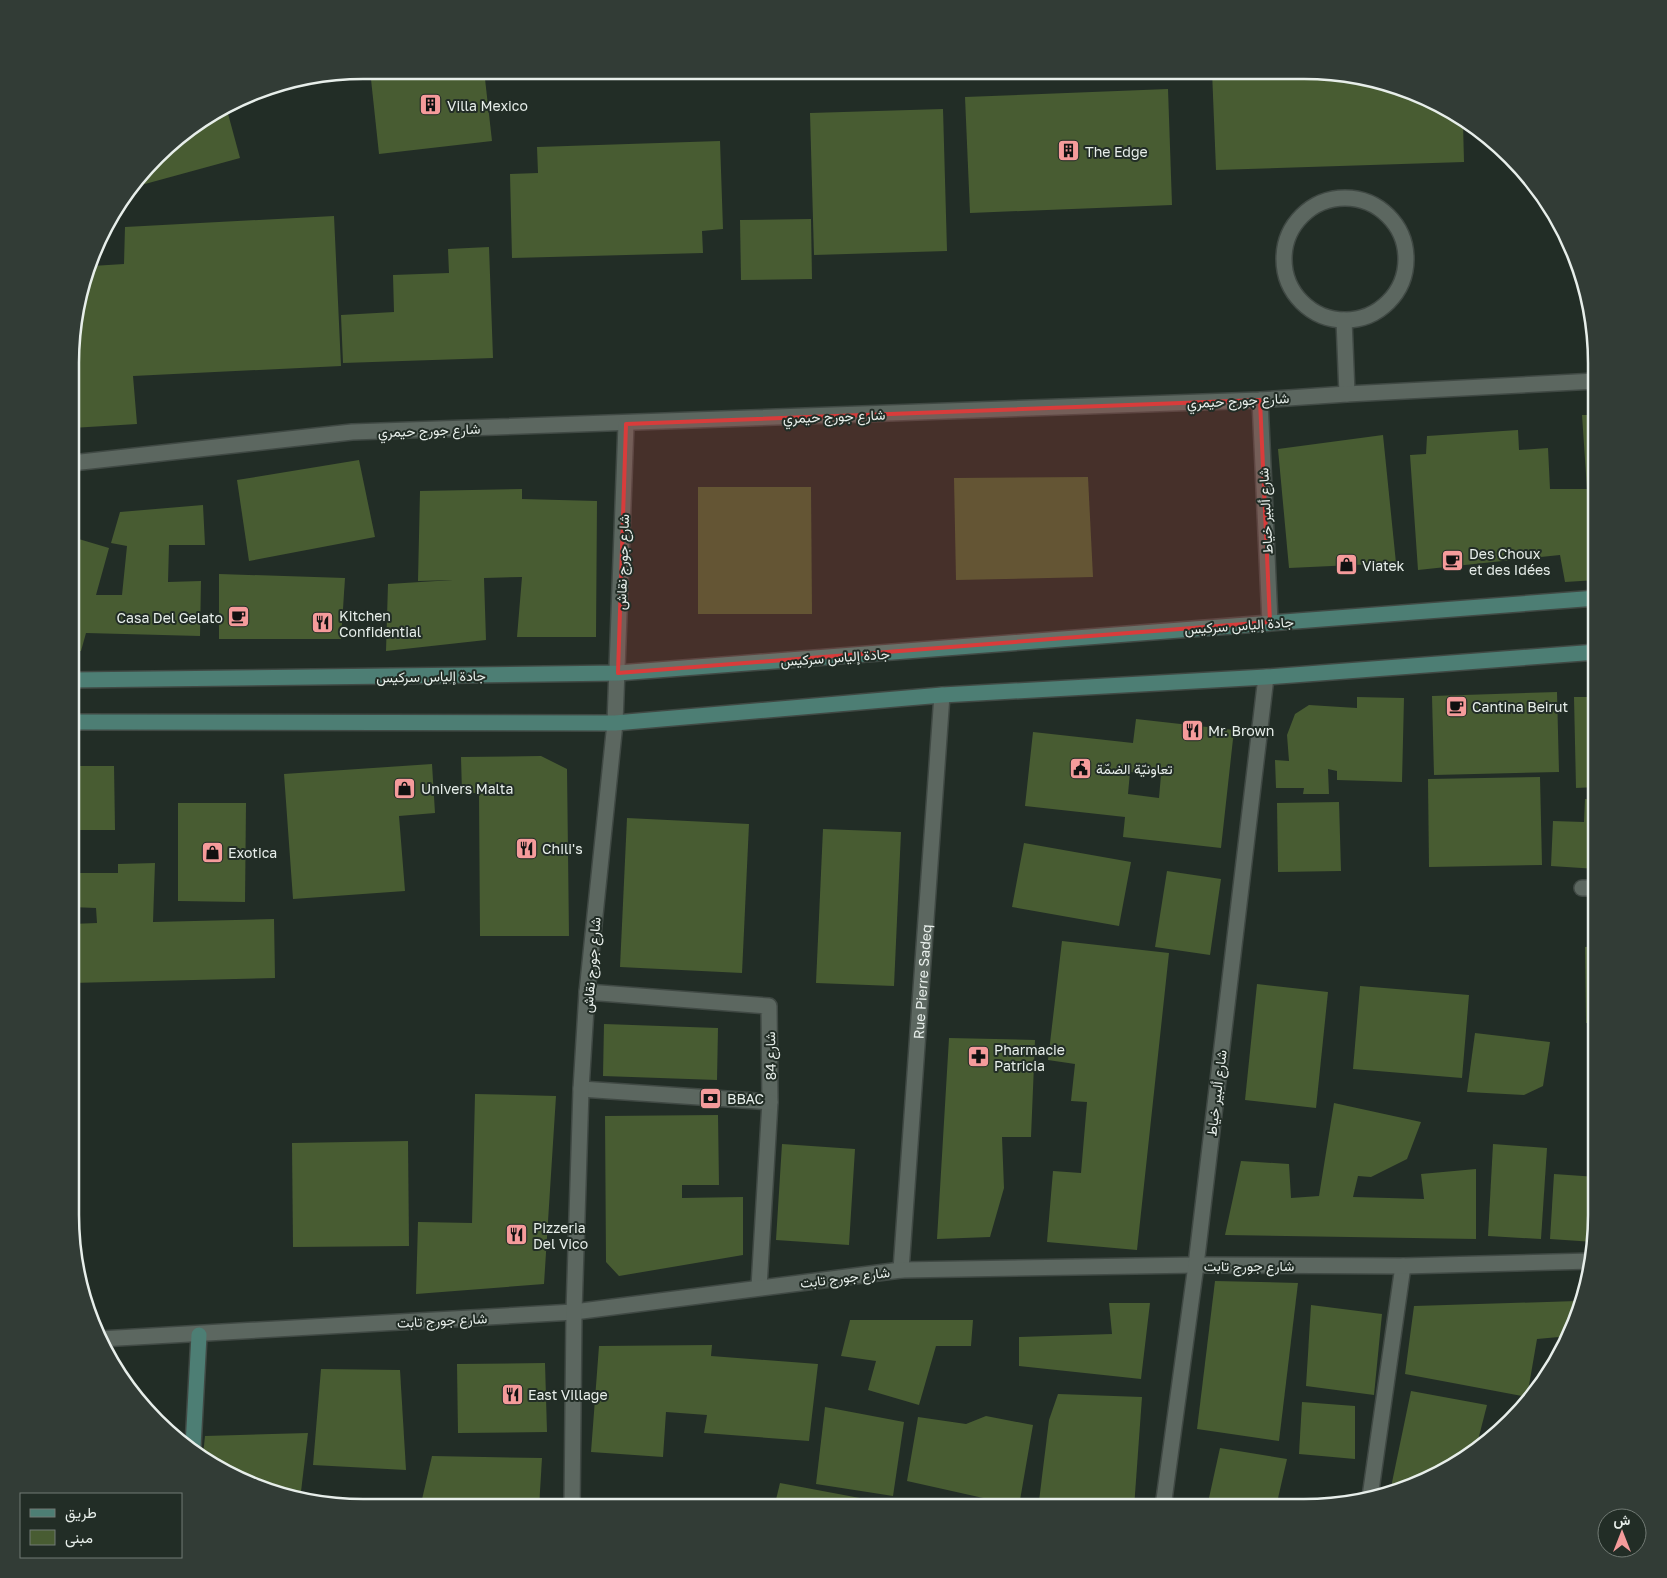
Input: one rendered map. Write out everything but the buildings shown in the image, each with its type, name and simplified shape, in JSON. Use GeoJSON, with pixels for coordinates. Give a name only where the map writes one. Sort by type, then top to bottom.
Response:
{"type":"FeatureCollection","features":[{"type":"Feature","properties":{"kind":"main road","name":"جادة إلياس سركيس"},"geometry":{"type":"LineString","coordinates":[[79,680],[618,673],[1588,599]]}},
{"type":"Feature","properties":{"kind":"main road"},"geometry":{"type":"LineString","coordinates":[[79,722],[615,723],[942,695],[1266,677],[1588,653]]}},
{"type":"Feature","properties":{"kind":"main road"},"geometry":{"type":"LineString","coordinates":[[193,1443],[199,1335]]}},
{"type":"Feature","properties":{"kind":"street"},"geometry":{"type":"LineString","coordinates":[[1336,199],[1356,199],[1375,206],[1391,219],[1402,235],[1406,256],[1404,275],[1396,293],[1382,308],[1364,317],[1344,320],[1318,313],[1306,306],[1293,292],[1286,273],[1284,253],[1290,234],[1301,217],[1317,205],[1336,199]]}},
{"type":"Feature","properties":{"kind":"street"},"geometry":{"type":"LineString","coordinates":[[1344,320],[1347,394]]}},
{"type":"Feature","properties":{"kind":"street","name":"شارع جورج حيمري"},"geometry":{"type":"LineString","coordinates":[[79,462],[352,432],[626,424],[1260,400],[1588,381]]}},
{"type":"Feature","properties":{"kind":"street","name":"شارع ألبير خياط"},"geometry":{"type":"LineString","coordinates":[[1260,400],[1270,622]]}},
{"type":"Feature","properties":{"kind":"street","name":"شارع جورج نقاش"},"geometry":{"type":"LineString","coordinates":[[572,1499],[574,1312],[581,1090],[588,992],[615,723],[626,424]]}},
{"type":"Feature","properties":{"kind":"street","name":"شارع ألبير خياط"},"geometry":{"type":"LineString","coordinates":[[1164,1499],[1196,1265],[1266,677]]}},
{"type":"Feature","properties":{"kind":"street","name":"Rue Pierre Sadeq"},"geometry":{"type":"LineString","coordinates":[[901,1270],[942,695]]}},
{"type":"Feature","properties":{"kind":"street","name":"شارع 84"},"geometry":{"type":"LineString","coordinates":[[588,992],[769,1006],[770,1102],[759,1287]]}},
{"type":"Feature","properties":{"kind":"street"},"geometry":{"type":"LineString","coordinates":[[581,1090],[770,1102]]}},
{"type":"Feature","properties":{"kind":"street","name":"شارع جورج تابت"},"geometry":{"type":"LineString","coordinates":[[107,1339],[199,1335],[574,1312],[901,1270],[1196,1265],[1403,1266],[1585,1261]]}},
{"type":"Feature","properties":{"kind":"street"},"geometry":{"type":"LineString","coordinates":[[1371,1492],[1403,1266]]}},
{"type":"Feature","properties":{"kind":"highlighted area"},"geometry":{"type":"Polygon","coordinates":[[[1260,400],[1270,622],[618,673],[626,424],[1260,400]]]}},
{"type":"Feature","properties":{"kind":"place","name":"Villa Mexico"},"geometry":{"type":"Point","coordinates":[431,105]}},
{"type":"Feature","properties":{"kind":"place","name":"The Edge"},"geometry":{"type":"Point","coordinates":[1069,151]}},
{"type":"Feature","properties":{"kind":"place","name":"Des Choux et des Idées"},"geometry":{"type":"Point","coordinates":[1453,561]}},
{"type":"Feature","properties":{"kind":"place","name":"Viatek"},"geometry":{"type":"Point","coordinates":[1346,565]}},
{"type":"Feature","properties":{"kind":"place","name":"Casa Del Gelato"},"geometry":{"type":"Point","coordinates":[239,617]}},
{"type":"Feature","properties":{"kind":"place","name":"Kitchen Confidential"},"geometry":{"type":"Point","coordinates":[323,623]}},
{"type":"Feature","properties":{"kind":"place","name":"Cantina Beirut"},"geometry":{"type":"Point","coordinates":[1456,706]}},
{"type":"Feature","properties":{"kind":"place","name":"Mr. Brown"},"geometry":{"type":"Point","coordinates":[1192,730]}},
{"type":"Feature","properties":{"kind":"place","name":"تعاونيّة الضمّة"},"geometry":{"type":"Point","coordinates":[1080,768]}},
{"type":"Feature","properties":{"kind":"place","name":"Univers Malta"},"geometry":{"type":"Point","coordinates":[405,788]}},
{"type":"Feature","properties":{"kind":"place","name":"Chili's"},"geometry":{"type":"Point","coordinates":[526,848]}},
{"type":"Feature","properties":{"kind":"place","name":"Exotica"},"geometry":{"type":"Point","coordinates":[212,852]}},
{"type":"Feature","properties":{"kind":"place","name":"Pharmacie Patricia"},"geometry":{"type":"Point","coordinates":[978,1057]}},
{"type":"Feature","properties":{"kind":"place","name":"BBAC"},"geometry":{"type":"Point","coordinates":[711,1098]}},
{"type":"Feature","properties":{"kind":"place","name":"Pizzeria Del Vico"},"geometry":{"type":"Point","coordinates":[517,1235]}},
{"type":"Feature","properties":{"kind":"place","name":"East Village"},"geometry":{"type":"Point","coordinates":[512,1394]}}]}
